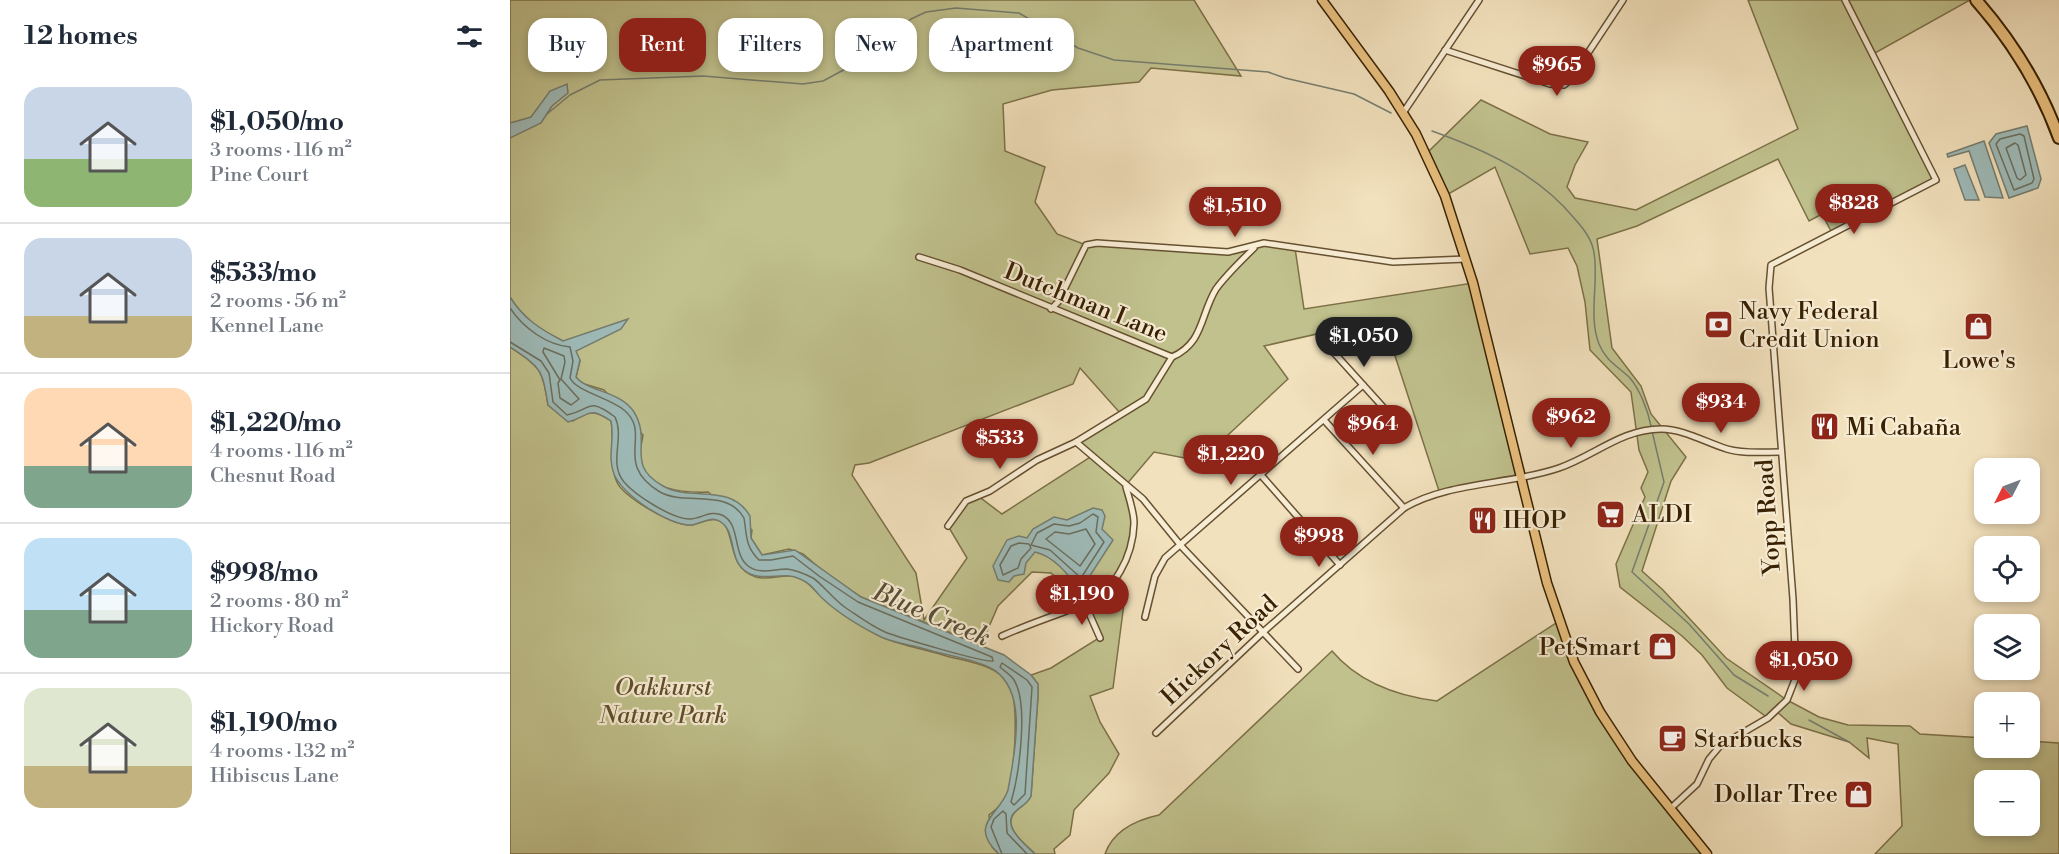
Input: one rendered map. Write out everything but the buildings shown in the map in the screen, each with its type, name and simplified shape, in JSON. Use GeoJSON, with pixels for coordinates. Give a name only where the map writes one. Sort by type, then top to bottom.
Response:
{"type":"FeatureCollection","features":[{"type":"Feature","properties":{"kind":"highway"},"geometry":{"type":"LineString","coordinates":[[1976,0],[1999,26],[2033,77],[2059,138]]}},
{"type":"Feature","properties":{"kind":"main road"},"geometry":{"type":"LineString","coordinates":[[1322,0],[1403,113],[1445,196],[1466,259],[1546,583],[1575,662],[1615,737],[1707,854]]}},
{"type":"Feature","properties":{"kind":"street"},"geometry":{"type":"LineString","coordinates":[[1403,113],[1479,0]]}},
{"type":"Feature","properties":{"kind":"street"},"geometry":{"type":"LineString","coordinates":[[1445,50],[1550,84],[1564,85],[1570,80],[1623,0]]}},
{"type":"Feature","properties":{"kind":"street","name":"Yopp Road"},"geometry":{"type":"LineString","coordinates":[[1670,809],[1697,784],[1709,759],[1720,746],[1768,718],[1787,700],[1792,690],[1796,658],[1769,288],[1771,265],[1936,180],[1845,0]]}},
{"type":"Feature","properties":{"kind":"street"},"geometry":{"type":"LineString","coordinates":[[1051,309],[1058,302],[1086,245],[1097,243],[1228,252],[1264,243],[1393,262],[1466,259]]}},
{"type":"Feature","properties":{"kind":"street","name":"Dutchman Lane"},"geometry":{"type":"LineString","coordinates":[[919,257],[960,270],[1172,357],[1186,351],[1195,340],[1215,291],[1255,247]]}},
{"type":"Feature","properties":{"kind":"street"},"geometry":{"type":"LineString","coordinates":[[1328,345],[1383,407]]}},
{"type":"Feature","properties":{"kind":"street"},"geometry":{"type":"LineString","coordinates":[[948,526],[966,501],[990,491],[1037,460],[1076,442],[1146,399],[1172,357]]}},
{"type":"Feature","properties":{"kind":"street"},"geometry":{"type":"LineString","coordinates":[[1145,617],[1155,576],[1166,558],[1182,547],[1363,384]]}},
{"type":"Feature","properties":{"kind":"street"},"geometry":{"type":"LineString","coordinates":[[1324,420],[1404,508]]}},
{"type":"Feature","properties":{"kind":"street","name":"Hickory Road"},"geometry":{"type":"LineString","coordinates":[[1156,733],[1262,633],[1404,508],[1422,497],[1560,468],[1626,435],[1662,429],[1741,452],[1781,452]]}},
{"type":"Feature","properties":{"kind":"street"},"geometry":{"type":"LineString","coordinates":[[1076,442],[1143,499],[1182,547],[1298,669]]}},
{"type":"Feature","properties":{"kind":"street"},"geometry":{"type":"LineString","coordinates":[[1261,475],[1340,565]]}},
{"type":"Feature","properties":{"kind":"street"},"geometry":{"type":"LineString","coordinates":[[1002,636],[1085,604],[1116,581],[1125,563],[1134,522],[1126,485]]}},
{"type":"Feature","properties":{"kind":"street"},"geometry":{"type":"LineString","coordinates":[[1085,604],[1100,638]]}},
{"type":"Feature","properties":{"kind":"green space"},"geometry":{"type":"Polygon","coordinates":[[[510,0],[1194,0],[1241,76],[1151,68],[1139,82],[1052,90],[1003,104],[1005,151],[1045,167],[1035,202],[1057,234],[1086,245],[1228,252],[1264,243],[1295,248],[1304,309],[1473,283],[1521,478],[1440,494],[1383,319],[1264,346],[1288,379],[1200,461],[1154,452],[1126,485],[1134,522],[1131,540],[1116,580],[1126,588],[1113,688],[1090,696],[1100,722],[1119,754],[1109,773],[1074,810],[1070,835],[1054,849],[1055,854],[1035,854],[1021,841],[1011,824],[1014,813],[1031,796],[1038,684],[1031,675],[1051,668],[1099,638],[1085,604],[1051,573],[1032,572],[998,606],[981,645],[861,597],[830,577],[803,554],[789,549],[762,555],[751,538],[752,530],[708,492],[688,492],[666,488],[648,478],[642,470],[640,460],[643,435],[604,390],[581,383],[576,377],[580,361],[563,341],[534,326],[520,313],[510,297],[510,0]],[[1080,368],[1073,384],[869,463],[855,465],[852,475],[916,573],[924,620],[967,558],[948,526],[957,510],[978,496],[1002,514],[1092,456],[1076,442],[1121,414],[1080,368]]]}},
{"type":"Feature","properties":{"kind":"green space"},"geometry":{"type":"Polygon","coordinates":[[[1748,0],[1970,0],[1873,54],[1936,180],[1832,233],[1822,214],[1809,221],[1778,159],[1637,226],[1597,239],[1612,348],[1641,386],[1651,414],[1686,457],[1671,481],[1642,571],[1663,590],[1726,658],[1787,700],[1819,717],[1848,725],[1910,726],[1920,734],[1974,737],[1974,758],[2040,758],[2040,742],[2059,743],[2059,854],[1875,854],[1902,826],[1898,744],[1867,738],[1869,758],[1849,742],[1791,724],[1776,711],[1768,718],[1727,688],[1702,655],[1682,636],[1620,587],[1616,564],[1645,497],[1641,488],[1648,472],[1639,450],[1631,392],[1590,350],[1585,302],[1577,266],[1568,248],[1530,254],[1495,167],[1445,196],[1426,154],[1481,100],[1550,134],[1588,142],[1575,165],[1567,187],[1575,198],[1636,210],[1798,129],[1748,0]]]}},
{"type":"Feature","properties":{"kind":"green space","name":"Oakkurst Nature Park"},"geometry":{"type":"Polygon","coordinates":[[[510,347],[534,365],[542,376],[548,405],[573,421],[587,413],[596,413],[611,421],[612,463],[616,480],[626,493],[643,505],[664,517],[683,524],[691,525],[711,519],[718,520],[728,531],[735,557],[746,572],[761,578],[797,577],[842,613],[882,637],[988,667],[1009,683],[1014,706],[1014,759],[1005,799],[989,815],[992,847],[999,854],[510,854],[510,347]]]}},
{"type":"Feature","properties":{"kind":"green space"},"geometry":{"type":"Polygon","coordinates":[[[1559,621],[1600,712],[1707,854],[1105,854],[1114,839],[1126,828],[1159,815],[1332,651],[1354,672],[1367,680],[1408,696],[1437,701],[1559,621]]]}},
{"type":"Feature","properties":{"kind":"water"},"geometry":{"type":"Polygon","coordinates":[[[567,84],[568,93],[552,106],[541,123],[510,138],[510,123],[531,117],[550,91],[567,84]]]}},
{"type":"Feature","properties":{"kind":"water"},"geometry":{"type":"Polygon","coordinates":[[[2027,126],[2041,179],[2038,188],[2009,198],[1989,143],[1996,134],[2027,126]]]}},
{"type":"Feature","properties":{"kind":"water"},"geometry":{"type":"Polygon","coordinates":[[[1984,141],[2003,198],[1985,197],[1969,151],[1948,157],[1947,154],[1984,141]]]}},
{"type":"Feature","properties":{"kind":"water"},"geometry":{"type":"Polygon","coordinates":[[[1965,165],[1979,200],[1965,200],[1954,169],[1965,165]]]}},
{"type":"Feature","properties":{"kind":"water"},"geometry":{"type":"Polygon","coordinates":[[[510,297],[533,323],[563,341],[628,319],[621,329],[576,351],[580,360],[576,377],[588,386],[621,400],[634,412],[641,434],[642,461],[651,478],[674,490],[732,499],[750,516],[751,538],[762,555],[795,550],[861,597],[1004,655],[1031,675],[1038,684],[1038,696],[1031,796],[1014,813],[1011,824],[1021,841],[1035,854],[999,854],[986,835],[988,820],[1008,790],[1013,760],[1015,709],[1012,694],[1005,680],[994,670],[980,663],[881,637],[841,613],[826,602],[809,584],[800,579],[751,574],[739,565],[729,532],[726,526],[717,520],[691,525],[682,524],[659,515],[636,499],[618,482],[614,474],[611,461],[611,421],[598,414],[589,413],[568,422],[548,405],[542,376],[538,370],[510,347],[510,297]]]}},
{"type":"Feature","properties":{"kind":"water"},"geometry":{"type":"Polygon","coordinates":[[[1093,508],[1102,510],[1105,516],[1102,529],[1113,540],[1084,585],[1078,590],[1060,566],[1048,557],[1035,552],[1026,563],[1024,574],[1014,576],[1009,582],[998,580],[993,566],[1007,540],[1019,536],[1027,538],[1033,529],[1054,517],[1067,520],[1093,508]]]}},
{"type":"Feature","properties":{"kind":"waterway"},"geometry":{"type":"LineString","coordinates":[[547,114],[570,95],[600,80],[703,76],[803,84],[823,81],[851,66],[911,19],[926,12],[956,8],[1019,13],[1078,48],[1114,60],[1268,72],[1354,94],[1391,113]]}},
{"type":"Feature","properties":{"kind":"waterway"},"geometry":{"type":"LineString","coordinates":[[1432,131],[1491,155],[1527,176],[1560,202],[1584,230],[1594,253],[1594,322],[1599,344],[1608,359],[1629,377],[1637,388],[1646,407],[1651,426]]}},
{"type":"Feature","properties":{"kind":"waterway"},"geometry":{"type":"LineString","coordinates":[[1652,431],[1664,482],[1632,572],[1689,624],[1734,675],[1768,696]]}},
{"type":"Feature","properties":{"kind":"waterway"},"geometry":{"type":"LineString","coordinates":[[1809,720],[1849,742]]}},
{"type":"Feature","properties":{"kind":"place","name":"Navy Federal Credit Union"},"geometry":{"type":"Point","coordinates":[1718,325]}},
{"type":"Feature","properties":{"kind":"place","name":"Lowe's"},"geometry":{"type":"Point","coordinates":[1979,327]}},
{"type":"Feature","properties":{"kind":"place","name":"Mi Cabaña"},"geometry":{"type":"Point","coordinates":[1825,427]}},
{"type":"Feature","properties":{"kind":"place","name":"ALDI"},"geometry":{"type":"Point","coordinates":[1611,514]}},
{"type":"Feature","properties":{"kind":"place","name":"IHOP"},"geometry":{"type":"Point","coordinates":[1482,520]}},
{"type":"Feature","properties":{"kind":"place","name":"PetSmart"},"geometry":{"type":"Point","coordinates":[1662,647]}},
{"type":"Feature","properties":{"kind":"place","name":"Starbucks"},"geometry":{"type":"Point","coordinates":[1673,739]}},
{"type":"Feature","properties":{"kind":"place","name":"Dollar Tree"},"geometry":{"type":"Point","coordinates":[1859,794]}},
{"type":"Feature","properties":{"kind":"water label","name":"Blue Creek"},"geometry":{"type":"Point","coordinates":[932,614]}}]}
